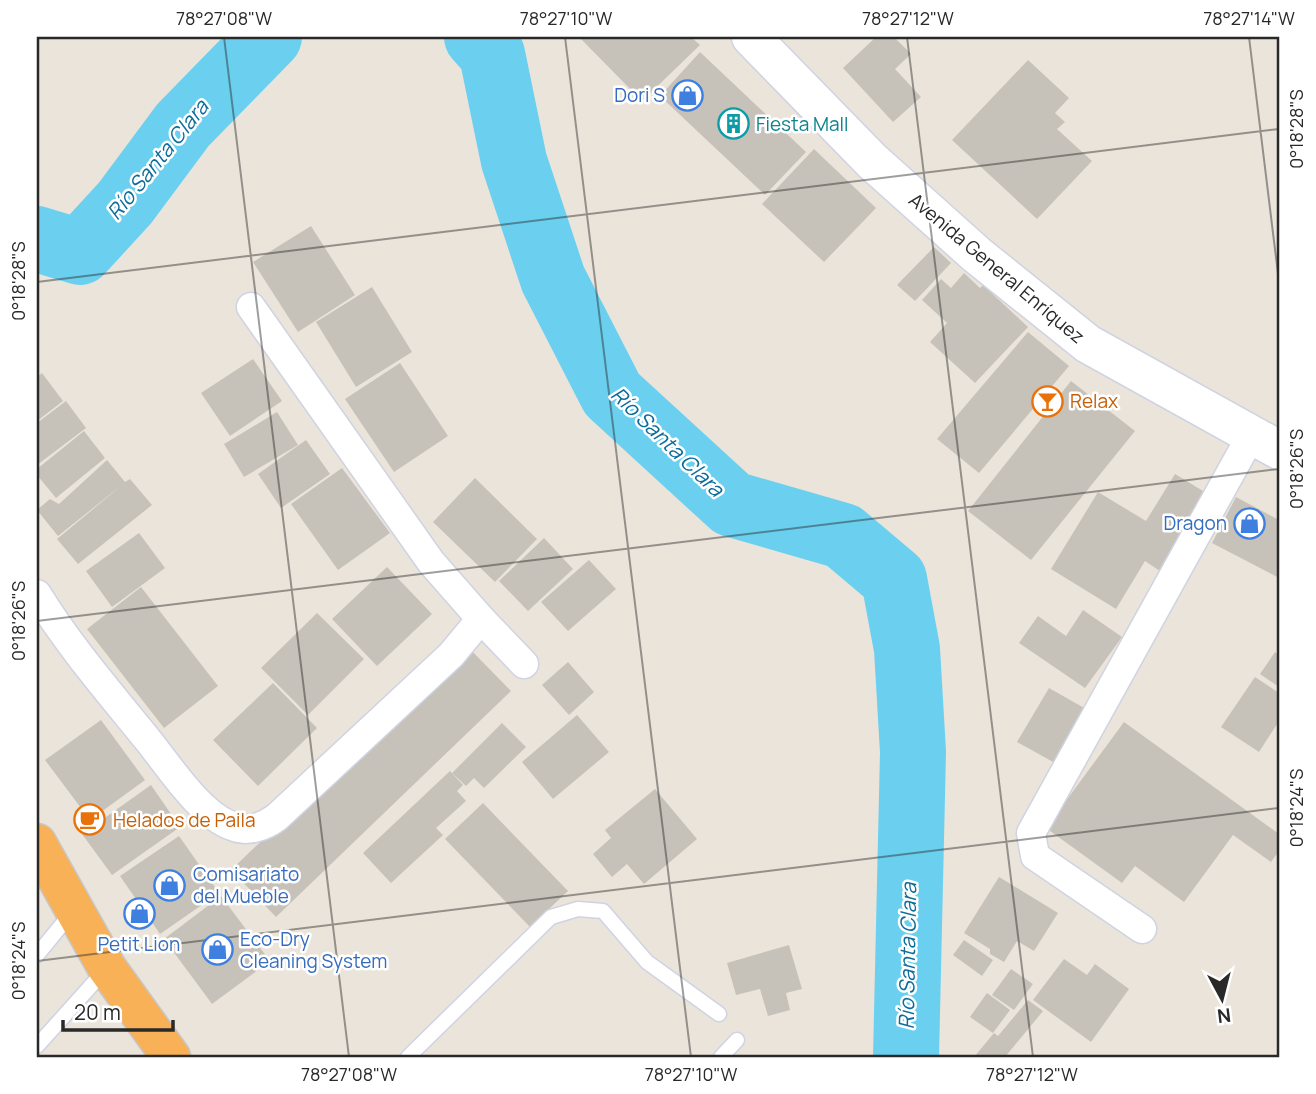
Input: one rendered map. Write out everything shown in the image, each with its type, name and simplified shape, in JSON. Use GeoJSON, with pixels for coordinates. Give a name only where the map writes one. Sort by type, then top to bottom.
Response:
{"type":"FeatureCollection","features":[{"type":"Feature","properties":{"kind":"highway"},"geometry":{"type":"LineString","coordinates":[[37,843],[107,968],[171,1057]]}},
{"type":"Feature","properties":{"kind":"main road","name":"Avenida General Enríquez"},"geometry":{"type":"LineString","coordinates":[[751,37],[872,161],[977,255],[1077,336],[1265,443]]}},
{"type":"Feature","properties":{"kind":"street"},"geometry":{"type":"LineString","coordinates":[[251,307],[431,562],[524,664]]}},
{"type":"Feature","properties":{"kind":"street"},"geometry":{"type":"LineString","coordinates":[[1142,929],[1035,856],[1031,833],[1265,443]]}},
{"type":"Feature","properties":{"kind":"street"},"geometry":{"type":"LineString","coordinates":[[37,594],[60,632],[199,803],[232,827],[264,826],[278,817],[451,656],[481,619]]}},
{"type":"Feature","properties":{"kind":"lane"},"geometry":{"type":"LineString","coordinates":[[408,1057],[551,917],[578,909],[603,911],[647,962],[719,1014]]}},
{"type":"Feature","properties":{"kind":"lane"},"geometry":{"type":"LineString","coordinates":[[37,955],[74,910]]}},
{"type":"Feature","properties":{"kind":"lane"},"geometry":{"type":"LineString","coordinates":[[37,1046],[107,968]]}},
{"type":"Feature","properties":{"kind":"lane"},"geometry":{"type":"LineString","coordinates":[[721,1057],[737,1040]]}},
{"type":"Feature","properties":{"kind":"building"},"geometry":{"type":"Polygon","coordinates":[[[579,37],[691,37],[700,45],[642,101],[579,37]]]}},
{"type":"Feature","properties":{"kind":"building"},"geometry":{"type":"Polygon","coordinates":[[[876,37],[894,37],[911,54],[895,69],[921,97],[893,122],[843,68],[876,37]]]}},
{"type":"Feature","properties":{"kind":"building","name":"Fiesta Mall"},"geometry":{"type":"Polygon","coordinates":[[[700,52],[806,152],[765,195],[660,96],[700,52]]]}},
{"type":"Feature","properties":{"kind":"building"},"geometry":{"type":"Polygon","coordinates":[[[1028,60],[1069,98],[1055,113],[1065,122],[1057,129],[1092,161],[1037,219],[952,140],[1028,60]]]}},
{"type":"Feature","properties":{"kind":"building"},"geometry":{"type":"Polygon","coordinates":[[[814,149],[876,208],[824,262],[762,204],[814,149]]]}},
{"type":"Feature","properties":{"kind":"building"},"geometry":{"type":"Polygon","coordinates":[[[311,226],[355,295],[298,332],[253,262],[311,226]]]}},
{"type":"Feature","properties":{"kind":"building"},"geometry":{"type":"Polygon","coordinates":[[[934,247],[951,263],[915,301],[897,285],[934,247]]]}},
{"type":"Feature","properties":{"kind":"building"},"geometry":{"type":"Polygon","coordinates":[[[964,273],[980,288],[983,285],[1028,327],[975,383],[930,342],[947,323],[922,300],[941,279],[951,288],[964,273]]]}},
{"type":"Feature","properties":{"kind":"building"},"geometry":{"type":"Polygon","coordinates":[[[372,287],[412,352],[356,387],[316,322],[372,287]]]}},
{"type":"Feature","properties":{"kind":"building"},"geometry":{"type":"Polygon","coordinates":[[[1028,332],[1069,366],[979,473],[937,439],[1028,332]]]}},
{"type":"Feature","properties":{"kind":"building"},"geometry":{"type":"Polygon","coordinates":[[[253,359],[282,401],[230,436],[201,393],[253,359]]]}},
{"type":"Feature","properties":{"kind":"building"},"geometry":{"type":"Polygon","coordinates":[[[400,363],[448,436],[394,472],[345,399],[400,363]]]}},
{"type":"Feature","properties":{"kind":"building"},"geometry":{"type":"Polygon","coordinates":[[[42,373],[63,401],[37,421],[37,377],[42,373]]]}},
{"type":"Feature","properties":{"kind":"building"},"geometry":{"type":"Polygon","coordinates":[[[1071,381],[1135,431],[1031,560],[968,511],[1071,381]]]}},
{"type":"Feature","properties":{"kind":"building"},"geometry":{"type":"Polygon","coordinates":[[[66,401],[86,428],[37,465],[37,423],[66,401]]]}},
{"type":"Feature","properties":{"kind":"building"},"geometry":{"type":"Polygon","coordinates":[[[277,412],[298,445],[244,477],[224,444],[277,412]]]}},
{"type":"Feature","properties":{"kind":"building"},"geometry":{"type":"Polygon","coordinates":[[[84,431],[105,458],[56,498],[37,475],[37,469],[84,431]]]}},
{"type":"Feature","properties":{"kind":"building"},"geometry":{"type":"Polygon","coordinates":[[[306,440],[330,474],[281,508],[258,474],[306,440]]]}},
{"type":"Feature","properties":{"kind":"building"},"geometry":{"type":"Polygon","coordinates":[[[107,460],[125,482],[130,479],[152,505],[78,564],[57,539],[122,485],[58,536],[37,510],[50,499],[59,504],[107,460]]]}},
{"type":"Feature","properties":{"kind":"building"},"geometry":{"type":"Polygon","coordinates":[[[342,468],[390,533],[338,570],[291,504],[342,468]]]}},
{"type":"Feature","properties":{"kind":"building"},"geometry":{"type":"Polygon","coordinates":[[[1175,474],[1208,494],[1160,571],[1145,561],[1116,609],[1051,569],[1098,492],[1146,521],[1175,474]]]}},
{"type":"Feature","properties":{"kind":"building"},"geometry":{"type":"Polygon","coordinates":[[[475,478],[537,539],[495,582],[433,522],[475,478]]]}},
{"type":"Feature","properties":{"kind":"building"},"geometry":{"type":"Polygon","coordinates":[[[1236,497],[1279,520],[1279,578],[1212,543],[1236,497]]]}},
{"type":"Feature","properties":{"kind":"building"},"geometry":{"type":"Polygon","coordinates":[[[139,533],[165,568],[112,607],[86,571],[139,533]]]}},
{"type":"Feature","properties":{"kind":"building"},"geometry":{"type":"Polygon","coordinates":[[[544,538],[573,569],[528,611],[499,581],[544,538]]]}},
{"type":"Feature","properties":{"kind":"building"},"geometry":{"type":"Polygon","coordinates":[[[589,560],[616,589],[568,631],[541,602],[589,560]]]}},
{"type":"Feature","properties":{"kind":"building"},"geometry":{"type":"Polygon","coordinates":[[[387,567],[432,614],[377,666],[332,619],[387,567]]]}},
{"type":"Feature","properties":{"kind":"building"},"geometry":{"type":"Polygon","coordinates":[[[141,587],[218,686],[164,728],[87,629],[141,587]]]}},
{"type":"Feature","properties":{"kind":"building"},"geometry":{"type":"Polygon","coordinates":[[[1083,610],[1122,637],[1085,688],[1019,643],[1038,616],[1066,636],[1083,610]]]}},
{"type":"Feature","properties":{"kind":"building"},"geometry":{"type":"Polygon","coordinates":[[[317,613],[364,659],[308,715],[261,668],[317,613]]]}},
{"type":"Feature","properties":{"kind":"building"},"geometry":{"type":"Polygon","coordinates":[[[466,645],[511,691],[276,917],[231,870],[466,645]]]}},
{"type":"Feature","properties":{"kind":"building"},"geometry":{"type":"Polygon","coordinates":[[[1275,652],[1279,655],[1279,687],[1260,674],[1275,652]]]}},
{"type":"Feature","properties":{"kind":"building"},"geometry":{"type":"Polygon","coordinates":[[[568,662],[594,692],[569,715],[542,685],[568,662]]]}},
{"type":"Feature","properties":{"kind":"building"},"geometry":{"type":"Polygon","coordinates":[[[1255,677],[1279,693],[1279,721],[1259,752],[1221,727],[1255,677]]]}},
{"type":"Feature","properties":{"kind":"building"},"geometry":{"type":"Polygon","coordinates":[[[273,683],[317,728],[258,786],[213,740],[273,683]]]}},
{"type":"Feature","properties":{"kind":"building"},"geometry":{"type":"Polygon","coordinates":[[[1049,688],[1086,709],[1055,763],[1017,742],[1049,688]]]}},
{"type":"Feature","properties":{"kind":"building"},"geometry":{"type":"Polygon","coordinates":[[[577,715],[609,752],[553,799],[522,762],[577,715]]]}},
{"type":"Feature","properties":{"kind":"building"},"geometry":{"type":"Polygon","coordinates":[[[101,720],[145,780],[90,820],[45,760],[101,720]]]}},
{"type":"Feature","properties":{"kind":"building"},"geometry":{"type":"Polygon","coordinates":[[[1124,722],[1279,834],[1279,851],[1271,862],[1233,835],[1184,902],[1135,866],[1122,883],[1046,828],[1124,722]]]}},
{"type":"Feature","properties":{"kind":"building"},"geometry":{"type":"Polygon","coordinates":[[[502,723],[526,747],[484,788],[474,778],[466,786],[452,773],[502,723]]]}},
{"type":"Feature","properties":{"kind":"building"},"geometry":{"type":"Polygon","coordinates":[[[450,771],[463,785],[457,791],[466,801],[436,828],[443,835],[391,883],[363,853],[450,771]]]}},
{"type":"Feature","properties":{"kind":"building"},"geometry":{"type":"Polygon","coordinates":[[[151,785],[180,827],[112,875],[82,834],[151,785]]]}},
{"type":"Feature","properties":{"kind":"building"},"geometry":{"type":"Polygon","coordinates":[[[655,789],[697,839],[644,884],[627,864],[612,877],[593,854],[611,838],[605,830],[655,789]]]}},
{"type":"Feature","properties":{"kind":"building"},"geometry":{"type":"Polygon","coordinates":[[[483,803],[568,891],[530,927],[445,839],[483,803]]]}},
{"type":"Feature","properties":{"kind":"building","name":"Comisariato del Mueble"},"geometry":{"type":"Polygon","coordinates":[[[179,836],[219,893],[160,934],[120,876],[179,836]]]}},
{"type":"Feature","properties":{"kind":"building"},"geometry":{"type":"Polygon","coordinates":[[[999,877],[1058,913],[1034,951],[1017,941],[1004,962],[990,954],[990,949],[964,933],[999,877]]]}},
{"type":"Feature","properties":{"kind":"building","name":"Eco-Dry Cleaning System"},"geometry":{"type":"Polygon","coordinates":[[[221,896],[270,961],[212,1004],[164,939],[221,896]]]}},
{"type":"Feature","properties":{"kind":"building"},"geometry":{"type":"Polygon","coordinates":[[[964,940],[993,960],[982,976],[953,955],[964,940]]]}},
{"type":"Feature","properties":{"kind":"building"},"geometry":{"type":"Polygon","coordinates":[[[789,945],[802,989],[786,993],[790,1010],[768,1016],[760,989],[736,995],[727,963],[789,945]]]}},
{"type":"Feature","properties":{"kind":"building"},"geometry":{"type":"Polygon","coordinates":[[[1064,959],[1087,975],[1095,964],[1129,989],[1091,1042],[1033,1000],[1064,959]]]}},
{"type":"Feature","properties":{"kind":"building"},"geometry":{"type":"Polygon","coordinates":[[[1011,969],[1033,984],[1014,1010],[992,995],[1011,969]]]}},
{"type":"Feature","properties":{"kind":"building"},"geometry":{"type":"Polygon","coordinates":[[[987,993],[1010,1010],[993,1033],[970,1017],[987,993]]]}},
{"type":"Feature","properties":{"kind":"building"},"geometry":{"type":"Polygon","coordinates":[[[1028,1000],[1043,1011],[1005,1057],[974,1057],[994,1033],[998,1036],[1028,1000]]]}},
{"type":"Feature","properties":{"kind":"waterway","name":"Río Santa Clara"},"geometry":{"type":"LineString","coordinates":[[37,239],[80,252],[125,203],[183,125],[269,37]]}},
{"type":"Feature","properties":{"kind":"waterway","name":"Río Santa Clara"},"geometry":{"type":"LineString","coordinates":[[477,37],[492,54],[514,161],[553,279],[612,394],[732,504],[843,536],[894,579],[907,649],[913,752],[906,1057]]}},
{"type":"Feature","properties":{"kind":"place","name":"Dori S"},"geometry":{"type":"Point","coordinates":[688,95]}},
{"type":"Feature","properties":{"kind":"place","name":"Fiesta Mall"},"geometry":{"type":"Point","coordinates":[733,124]}},
{"type":"Feature","properties":{"kind":"place","name":"Relax"},"geometry":{"type":"Point","coordinates":[1047,401]}},
{"type":"Feature","properties":{"kind":"place","name":"Dragon"},"geometry":{"type":"Point","coordinates":[1250,523]}},
{"type":"Feature","properties":{"kind":"place","name":"Helados de Paila"},"geometry":{"type":"Point","coordinates":[90,820]}},
{"type":"Feature","properties":{"kind":"place","name":"Comisariato del Mueble"},"geometry":{"type":"Point","coordinates":[170,885]}},
{"type":"Feature","properties":{"kind":"place","name":"Petit Lion"},"geometry":{"type":"Point","coordinates":[139,913]}},
{"type":"Feature","properties":{"kind":"place","name":"Eco-Dry Cleaning System"},"geometry":{"type":"Point","coordinates":[217,950]}}]}
